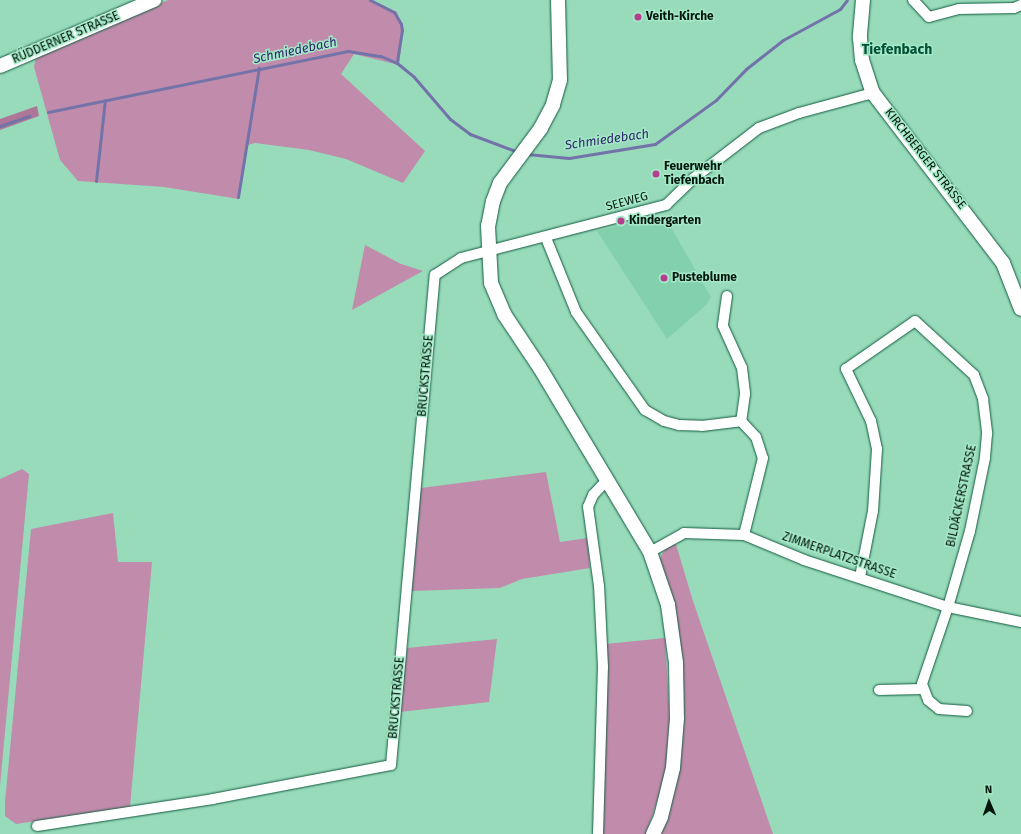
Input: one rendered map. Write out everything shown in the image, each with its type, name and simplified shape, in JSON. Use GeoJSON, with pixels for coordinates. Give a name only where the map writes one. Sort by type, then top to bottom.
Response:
{"type":"FeatureCollection","features":[{"type":"Feature","properties":{"kind":"street","name":"RÜDDERNER STRASSE"},"geometry":{"type":"LineString","coordinates":[[0,66],[154,0]]}},
{"type":"Feature","properties":{"kind":"street"},"geometry":{"type":"LineString","coordinates":[[558,0],[560,80],[541,128],[500,183],[493,201],[488,226],[491,282],[504,314],[650,552],[668,605],[676,663],[677,718],[674,768],[661,816],[653,834]]}},
{"type":"Feature","properties":{"kind":"street","name":"KIRCHBERGER STRASSE"},"geometry":{"type":"LineString","coordinates":[[863,0],[860,38],[862,60],[873,93],[1003,263],[1021,308]]}},
{"type":"Feature","properties":{"kind":"street"},"geometry":{"type":"LineString","coordinates":[[913,0],[929,17],[960,9],[1014,8],[1021,5]]}},
{"type":"Feature","properties":{"kind":"street","name":"SEEWEG"},"geometry":{"type":"LineString","coordinates":[[435,274],[462,258],[489,250],[546,238],[666,205],[694,178],[759,128],[799,113],[873,93]]}},
{"type":"Feature","properties":{"kind":"street"},"geometry":{"type":"LineString","coordinates":[[546,238],[576,312],[645,410],[664,421],[679,425],[702,426],[741,422]]}},
{"type":"Feature","properties":{"kind":"street","name":"BRUCKSTRASSE"},"geometry":{"type":"LineString","coordinates":[[37,826],[220,797],[391,765],[435,274]]}},
{"type":"Feature","properties":{"kind":"street"},"geometry":{"type":"LineString","coordinates":[[727,296],[723,326],[742,368],[745,394],[741,422]]}},
{"type":"Feature","properties":{"kind":"street","name":"BILDÄCKERSTRASSE"},"geometry":{"type":"LineString","coordinates":[[860,577],[873,511],[877,449],[872,422],[846,369],[915,321],[974,376],[983,399],[987,434],[985,458],[970,531],[948,607],[927,664],[922,689]]}},
{"type":"Feature","properties":{"kind":"street"},"geometry":{"type":"LineString","coordinates":[[741,422],[756,437],[763,458],[744,535]]}},
{"type":"Feature","properties":{"kind":"street"},"geometry":{"type":"LineString","coordinates":[[598,834],[603,667],[599,586],[588,521],[588,507],[593,495],[607,480]]}},
{"type":"Feature","properties":{"kind":"street","name":"ZIMMERPLATZSTRASSE"},"geometry":{"type":"LineString","coordinates":[[650,552],[684,533],[744,535],[804,560],[860,577],[948,607],[1021,622]]}},
{"type":"Feature","properties":{"kind":"street"},"geometry":{"type":"LineString","coordinates":[[879,690],[922,689],[928,700],[939,709],[967,711]]}},
{"type":"Feature","properties":{"kind":"shaded area"},"geometry":{"type":"Polygon","coordinates":[[[168,0],[372,0],[397,12],[403,28],[399,65],[354,54],[341,74],[425,151],[403,183],[346,159],[309,150],[255,143],[248,145],[239,199],[164,187],[78,181],[60,160],[34,67],[36,57],[168,0]]]}},
{"type":"Feature","properties":{"kind":"shaded area"},"geometry":{"type":"Polygon","coordinates":[[[37,106],[39,116],[0,130],[0,119],[37,106]]]}},
{"type":"Feature","properties":{"kind":"shaded area","name":"Pusteblume"},"geometry":{"type":"Polygon","coordinates":[[[664,215],[711,297],[706,305],[667,339],[597,231],[664,215]]]}},
{"type":"Feature","properties":{"kind":"shaded area"},"geometry":{"type":"Polygon","coordinates":[[[365,245],[401,264],[423,271],[352,310],[365,245]]]}},
{"type":"Feature","properties":{"kind":"shaded area"},"geometry":{"type":"Polygon","coordinates":[[[22,469],[29,474],[0,786],[0,479],[22,469]]]}},
{"type":"Feature","properties":{"kind":"shaded area"},"geometry":{"type":"Polygon","coordinates":[[[546,472],[560,542],[587,538],[590,568],[522,579],[500,588],[411,591],[421,488],[546,472]]]}},
{"type":"Feature","properties":{"kind":"shaded area"},"geometry":{"type":"Polygon","coordinates":[[[113,513],[118,562],[152,562],[130,807],[16,824],[5,816],[5,802],[31,529],[113,513]]]}},
{"type":"Feature","properties":{"kind":"shaded area"},"geometry":{"type":"Polygon","coordinates":[[[675,541],[693,601],[773,834],[655,834],[680,734],[659,560],[666,547],[675,541]]]}},
{"type":"Feature","properties":{"kind":"shaded area"},"geometry":{"type":"Polygon","coordinates":[[[665,638],[670,723],[667,762],[660,793],[646,834],[601,834],[606,644],[665,638]]]}},
{"type":"Feature","properties":{"kind":"shaded area"},"geometry":{"type":"Polygon","coordinates":[[[497,639],[489,702],[400,712],[407,648],[497,639]]]}},
{"type":"Feature","properties":{"kind":"waterway"},"geometry":{"type":"LineString","coordinates":[[370,0],[394,12],[401,24],[402,30],[397,63]]}},
{"type":"Feature","properties":{"kind":"waterway","name":"Schmiedebach"},"geometry":{"type":"LineString","coordinates":[[527,154],[569,158],[655,144],[716,100],[746,69],[783,40],[840,9],[847,0]]}},
{"type":"Feature","properties":{"kind":"waterway","name":"Schmiedebach"},"geometry":{"type":"LineString","coordinates":[[48,112],[348,51],[381,56],[397,63],[414,77],[450,119],[470,134],[518,152]]}},
{"type":"Feature","properties":{"kind":"waterway"},"geometry":{"type":"LineString","coordinates":[[238,197],[259,68]]}},
{"type":"Feature","properties":{"kind":"waterway"},"geometry":{"type":"LineString","coordinates":[[96,181],[105,100]]}},
{"type":"Feature","properties":{"kind":"waterway","name":"Schmiedebach"},"geometry":{"type":"LineString","coordinates":[[0,126],[29,116]]}},
{"type":"Feature","properties":{"kind":"place","name":"Veith-Kirche"},"geometry":{"type":"Point","coordinates":[638,17]}},
{"type":"Feature","properties":{"kind":"place","name":"Feuerwehr Tiefenbach"},"geometry":{"type":"Point","coordinates":[656,174]}},
{"type":"Feature","properties":{"kind":"place","name":"Kindergarten"},"geometry":{"type":"Point","coordinates":[621,221]}},
{"type":"Feature","properties":{"kind":"place","name":"Pusteblume"},"geometry":{"type":"Point","coordinates":[664,278]}},
{"type":"Feature","properties":{"kind":"district","name":"Tiefenbach"},"geometry":{"type":"Point","coordinates":[897,50]}}]}
